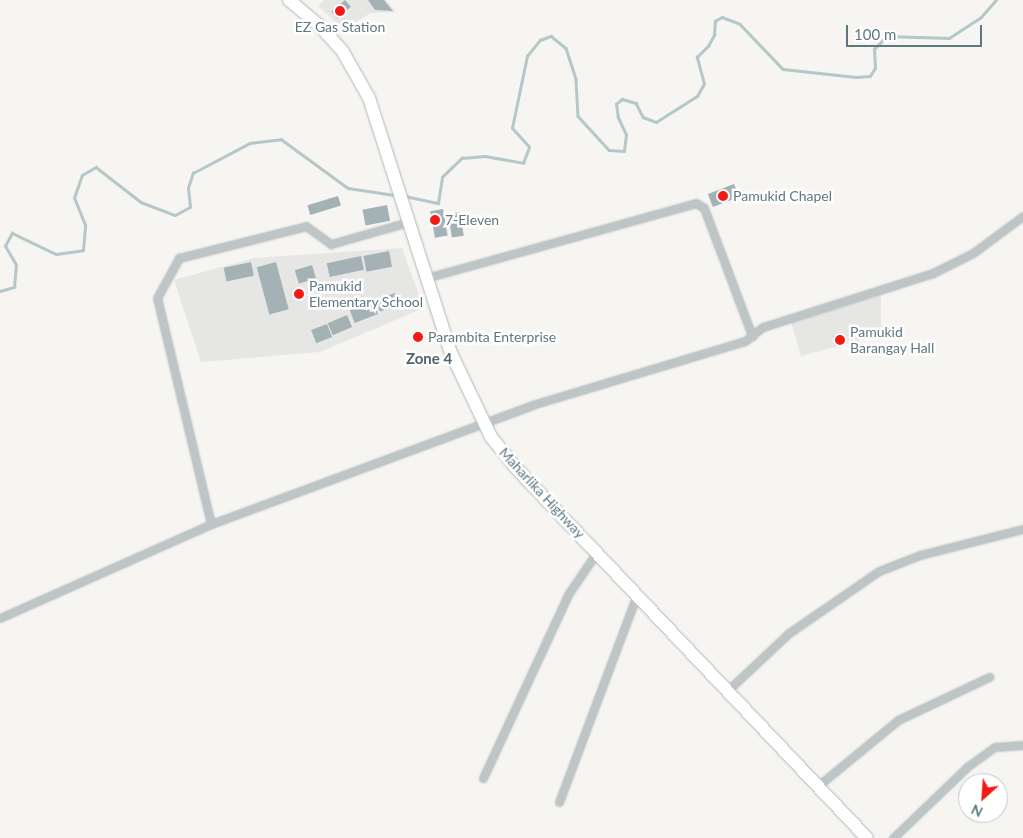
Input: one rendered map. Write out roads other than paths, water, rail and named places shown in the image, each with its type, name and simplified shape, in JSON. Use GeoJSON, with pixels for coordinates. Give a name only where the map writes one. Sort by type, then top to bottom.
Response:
{"type":"FeatureCollection","features":[{"type":"Feature","properties":{"kind":"highway","name":"Maharlika Highway"},"geometry":{"type":"LineString","coordinates":[[289,0],[319,25],[354,68],[369,98],[451,353],[483,423],[515,467],[819,785],[867,838]]}},
{"type":"Feature","properties":{"kind":"street"},"geometry":{"type":"LineString","coordinates":[[426,278],[696,203],[704,208],[752,336]]}},
{"type":"Feature","properties":{"kind":"street"},"geometry":{"type":"LineString","coordinates":[[0,618],[212,524],[483,423],[532,405],[745,341],[763,327],[950,266],[1023,216]]}},
{"type":"Feature","properties":{"kind":"street"},"geometry":{"type":"LineString","coordinates":[[212,524],[157,298],[179,258],[306,226],[331,244],[408,222]]}},
{"type":"Feature","properties":{"kind":"street"},"geometry":{"type":"LineString","coordinates":[[728,690],[789,633],[879,571],[920,555],[1023,529]]}},
{"type":"Feature","properties":{"kind":"street"},"geometry":{"type":"LineString","coordinates":[[483,778],[569,593],[597,552]]}},
{"type":"Feature","properties":{"kind":"street"},"geometry":{"type":"LineString","coordinates":[[559,802],[637,595]]}},
{"type":"Feature","properties":{"kind":"street"},"geometry":{"type":"LineString","coordinates":[[819,785],[898,720],[988,677]]}},
{"type":"Feature","properties":{"kind":"street"},"geometry":{"type":"LineString","coordinates":[[893,838],[974,762],[995,747],[1023,745]]}},
{"type":"Feature","properties":{"kind":"waterway"},"geometry":{"type":"LineString","coordinates":[[405,196],[438,203],[442,177],[462,158],[485,156],[523,163],[529,147],[512,128],[527,56],[540,40],[551,36],[566,48],[576,79],[578,116],[609,150],[624,151],[626,135],[618,118],[616,104],[622,99],[636,103],[643,117],[656,122],[697,96],[704,84],[697,57],[708,46],[714,35],[715,21],[722,17],[740,24],[783,69],[856,77],[870,76],[875,68],[874,49],[887,36],[949,38],[981,17],[996,0]]}},
{"type":"Feature","properties":{"kind":"waterway"},"geometry":{"type":"LineString","coordinates":[[0,291],[14,287],[16,265],[5,246],[12,233],[56,254],[83,250],[85,225],[74,198],[82,175],[96,167],[141,202],[175,215],[190,207],[188,188],[193,173],[250,143],[281,139],[348,188],[395,195]]}},
{"type":"Feature","properties":{"kind":"place","name":"EZ Gas Station"},"geometry":{"type":"Point","coordinates":[340,11]}},
{"type":"Feature","properties":{"kind":"place","name":"Pamukid Chapel"},"geometry":{"type":"Point","coordinates":[723,196]}},
{"type":"Feature","properties":{"kind":"place","name":"7-Eleven"},"geometry":{"type":"Point","coordinates":[435,220]}},
{"type":"Feature","properties":{"kind":"place","name":"Pamukid Elementary School"},"geometry":{"type":"Point","coordinates":[299,294]}},
{"type":"Feature","properties":{"kind":"place","name":"Parambita Enterprise"},"geometry":{"type":"Point","coordinates":[418,337]}},
{"type":"Feature","properties":{"kind":"place","name":"Pamukid Barangay Hall"},"geometry":{"type":"Point","coordinates":[840,340]}},
{"type":"Feature","properties":{"kind":"district","name":"Zone 4"},"geometry":{"type":"Point","coordinates":[429,359]}}]}
